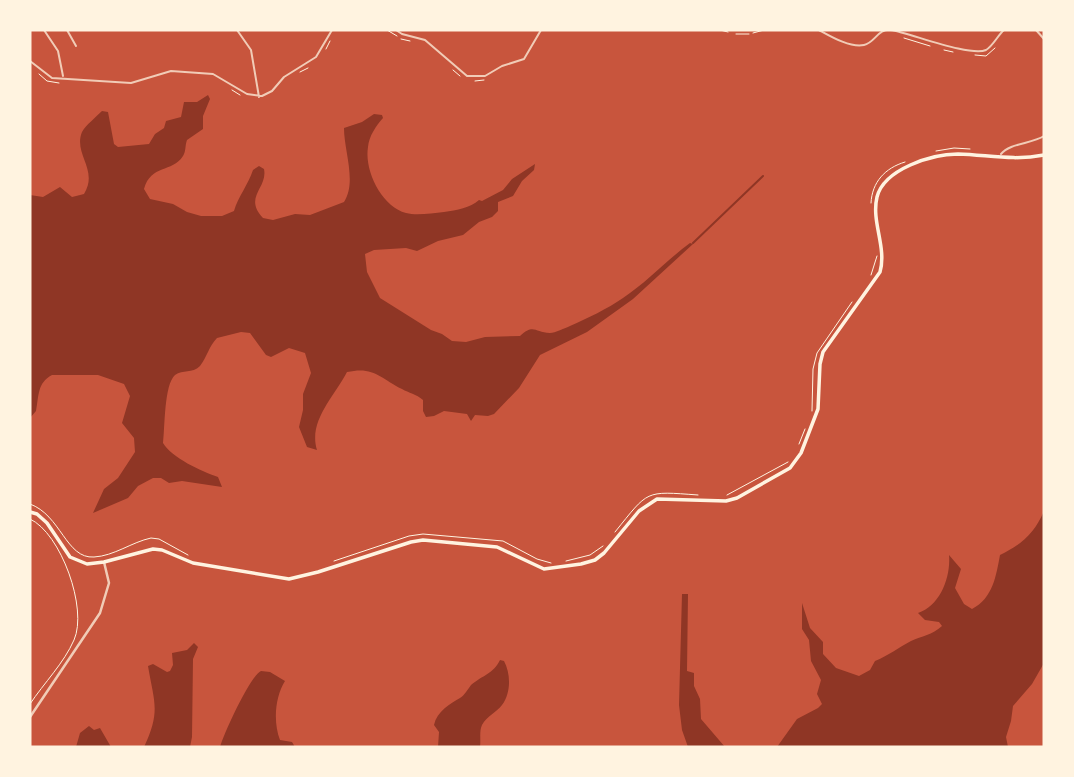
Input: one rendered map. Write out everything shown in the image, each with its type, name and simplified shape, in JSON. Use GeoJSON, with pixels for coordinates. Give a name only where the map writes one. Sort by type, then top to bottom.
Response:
{"type":"FeatureCollection","features":[{"type":"Feature","properties":{"kind":"main road"},"geometry":{"type":"LineString","coordinates":[[30,512],[37,514],[47,523],[69,556],[87,564],[153,549],[193,563],[289,579],[411,541],[423,540],[497,547],[538,568],[557,569],[582,564],[601,556],[639,511],[657,499],[720,502],[737,498],[790,468],[801,453],[818,409],[823,352],[880,272],[883,257],[876,202],[882,184],[896,172],[939,156],[959,154],[1020,159],[1044,155]]}},
{"type":"Feature","properties":{"kind":"street"},"geometry":{"type":"LineString","coordinates":[[44,30],[58,51],[64,78]]}},
{"type":"Feature","properties":{"kind":"street"},"geometry":{"type":"LineString","coordinates":[[67,30],[76,46]]}},
{"type":"Feature","properties":{"kind":"street"},"geometry":{"type":"LineString","coordinates":[[237,30],[251,50],[259,97]]}},
{"type":"Feature","properties":{"kind":"street"},"geometry":{"type":"LineString","coordinates":[[30,61],[48,77],[131,83],[170,71],[213,74],[238,89],[259,97],[270,93],[284,77],[316,57],[332,30]]}},
{"type":"Feature","properties":{"kind":"street"},"geometry":{"type":"LineString","coordinates":[[396,30],[425,40],[462,73],[475,77],[485,76],[502,66],[524,59],[541,30]]}},
{"type":"Feature","properties":{"kind":"street"},"geometry":{"type":"LineString","coordinates":[[732,30],[750,30]]}},
{"type":"Feature","properties":{"kind":"street"},"geometry":{"type":"LineString","coordinates":[[818,30],[861,45],[889,30],[924,41],[979,51],[989,48],[1004,30]]}},
{"type":"Feature","properties":{"kind":"street"},"geometry":{"type":"LineString","coordinates":[[1036,30],[1044,39]]}},
{"type":"Feature","properties":{"kind":"street"},"geometry":{"type":"LineString","coordinates":[[1000,159],[1007,149],[1044,136]]}},
{"type":"Feature","properties":{"kind":"street"},"geometry":{"type":"LineString","coordinates":[[30,717],[100,612],[109,583],[104,562]]}},
{"type":"Feature","properties":{"kind":"path"},"geometry":{"type":"LineString","coordinates":[[387,30],[402,39],[417,41]]}},
{"type":"Feature","properties":{"kind":"path"},"geometry":{"type":"LineString","coordinates":[[897,36],[929,45]]}},
{"type":"Feature","properties":{"kind":"path"},"geometry":{"type":"LineString","coordinates":[[324,52],[332,37]]}},
{"type":"Feature","properties":{"kind":"path"},"geometry":{"type":"LineString","coordinates":[[968,54],[986,56],[996,44]]}},
{"type":"Feature","properties":{"kind":"path"},"geometry":{"type":"LineString","coordinates":[[941,48],[954,52]]}},
{"type":"Feature","properties":{"kind":"path"},"geometry":{"type":"LineString","coordinates":[[294,75],[310,66]]}},
{"type":"Feature","properties":{"kind":"path"},"geometry":{"type":"LineString","coordinates":[[453,69],[464,78]]}},
{"type":"Feature","properties":{"kind":"path"},"geometry":{"type":"LineString","coordinates":[[36,70],[48,82],[62,82]]}},
{"type":"Feature","properties":{"kind":"path"},"geometry":{"type":"LineString","coordinates":[[471,80],[487,79]]}},
{"type":"Feature","properties":{"kind":"path"},"geometry":{"type":"LineString","coordinates":[[230,89],[241,96]]}},
{"type":"Feature","properties":{"kind":"path"},"geometry":{"type":"LineString","coordinates":[[933,152],[954,148],[976,150]]}},
{"type":"Feature","properties":{"kind":"path"},"geometry":{"type":"LineString","coordinates":[[870,207],[874,187],[882,174],[912,159]]}},
{"type":"Feature","properties":{"kind":"path"},"geometry":{"type":"LineString","coordinates":[[869,279],[877,251]]}},
{"type":"Feature","properties":{"kind":"path"},"geometry":{"type":"LineString","coordinates":[[810,415],[813,369],[817,353],[856,296]]}},
{"type":"Feature","properties":{"kind":"path"},"geometry":{"type":"LineString","coordinates":[[798,446],[807,424]]}},
{"type":"Feature","properties":{"kind":"path"},"geometry":{"type":"LineString","coordinates":[[726,496],[792,459]]}},
{"type":"Feature","properties":{"kind":"path"},"geometry":{"type":"LineString","coordinates":[[614,533],[640,501],[650,494],[664,492],[704,495]]}},
{"type":"Feature","properties":{"kind":"path"},"geometry":{"type":"LineString","coordinates":[[30,504],[50,515],[71,548],[85,556],[98,557],[151,538],[178,548],[191,557]]}},
{"type":"Feature","properties":{"kind":"path"},"geometry":{"type":"LineString","coordinates":[[30,519],[38,523],[65,561],[79,611],[74,640],[30,704]]}},
{"type":"Feature","properties":{"kind":"path"},"geometry":{"type":"LineString","coordinates":[[332,562],[423,534],[492,539],[537,559],[553,563]]}},
{"type":"Feature","properties":{"kind":"path"},"geometry":{"type":"LineString","coordinates":[[564,561],[590,555],[604,545]]}},
{"type":"Feature","properties":{"kind":"shaded area"},"geometry":{"type":"Polygon","coordinates":[[[208,95],[210,99],[203,116],[203,129],[187,140],[184,154],[178,161],[152,176],[144,189],[150,199],[173,204],[201,216],[222,216],[234,211],[253,170],[259,166],[264,169],[264,176],[255,204],[263,218],[273,220],[295,214],[310,215],[344,202],[350,176],[344,128],[362,122],[374,114],[382,115],[383,118],[373,131],[369,143],[368,156],[372,177],[389,204],[406,213],[430,214],[467,207],[503,190],[512,179],[535,164],[534,170],[522,181],[513,196],[498,202],[498,211],[492,217],[479,222],[463,235],[438,241],[417,251],[406,248],[374,250],[365,254],[367,272],[380,298],[452,341],[520,336],[532,329],[545,333],[560,330],[617,302],[690,243],[693,244],[633,299],[587,332],[540,355],[519,388],[494,414],[475,415],[471,421],[467,414],[444,411],[426,417],[423,400],[418,396],[376,374],[364,371],[347,372],[319,419],[315,439],[317,450],[307,447],[299,427],[303,394],[311,373],[305,353],[289,348],[271,357],[266,355],[250,333],[241,332],[217,338],[200,366],[178,373],[171,380],[163,443],[180,459],[218,477],[222,487],[182,481],[169,483],[161,478],[153,478],[138,486],[128,498],[93,513],[104,489],[118,478],[135,452],[134,438],[122,423],[130,396],[124,384],[98,375],[52,375],[41,386],[36,411],[30,418],[30,195],[43,197],[60,187],[72,197],[84,194],[89,177],[80,140],[84,129],[102,111],[108,112],[114,144],[118,147],[149,144],[155,134],[164,128],[166,121],[181,117],[184,102],[197,102],[208,95]]]}},
{"type":"Feature","properties":{"kind":"shaded area"},"geometry":{"type":"Polygon","coordinates":[[[1044,511],[1044,663],[1032,684],[1013,706],[1006,737],[1008,747],[777,747],[797,719],[822,704],[817,694],[821,680],[811,661],[809,640],[802,629],[802,603],[810,628],[823,642],[823,654],[836,668],[859,676],[870,670],[875,661],[942,626],[939,622],[925,620],[918,613],[932,604],[942,590],[948,572],[949,555],[961,569],[955,588],[964,604],[972,609],[989,593],[1000,555],[1026,538],[1044,511]]]}},
{"type":"Feature","properties":{"kind":"shaded area"},"geometry":{"type":"Polygon","coordinates":[[[682,594],[688,594],[687,671],[694,673],[701,719],[725,747],[688,747],[682,730],[679,705],[682,594]]]}},
{"type":"Feature","properties":{"kind":"shaded area"},"geometry":{"type":"Polygon","coordinates":[[[194,643],[198,647],[193,659],[190,747],[144,747],[153,724],[155,706],[148,666],[153,664],[170,671],[173,665],[172,653],[187,650],[194,643]]]}},
{"type":"Feature","properties":{"kind":"shaded area"},"geometry":{"type":"Polygon","coordinates":[[[500,660],[504,661],[508,672],[508,689],[502,705],[482,725],[480,747],[438,747],[439,732],[434,725],[438,716],[444,708],[463,696],[471,685],[491,671],[500,660]]]}},
{"type":"Feature","properties":{"kind":"shaded area"},"geometry":{"type":"Polygon","coordinates":[[[261,671],[270,672],[285,681],[277,702],[276,725],[280,740],[292,742],[295,747],[220,747],[244,694],[261,671]]]}},
{"type":"Feature","properties":{"kind":"shaded area"},"geometry":{"type":"Polygon","coordinates":[[[89,726],[94,730],[100,728],[111,747],[76,747],[80,733],[89,726]]]}},
{"type":"Feature","properties":{"kind":"waterway"},"geometry":{"type":"LineString","coordinates":[[693,243],[763,176]]}}]}
